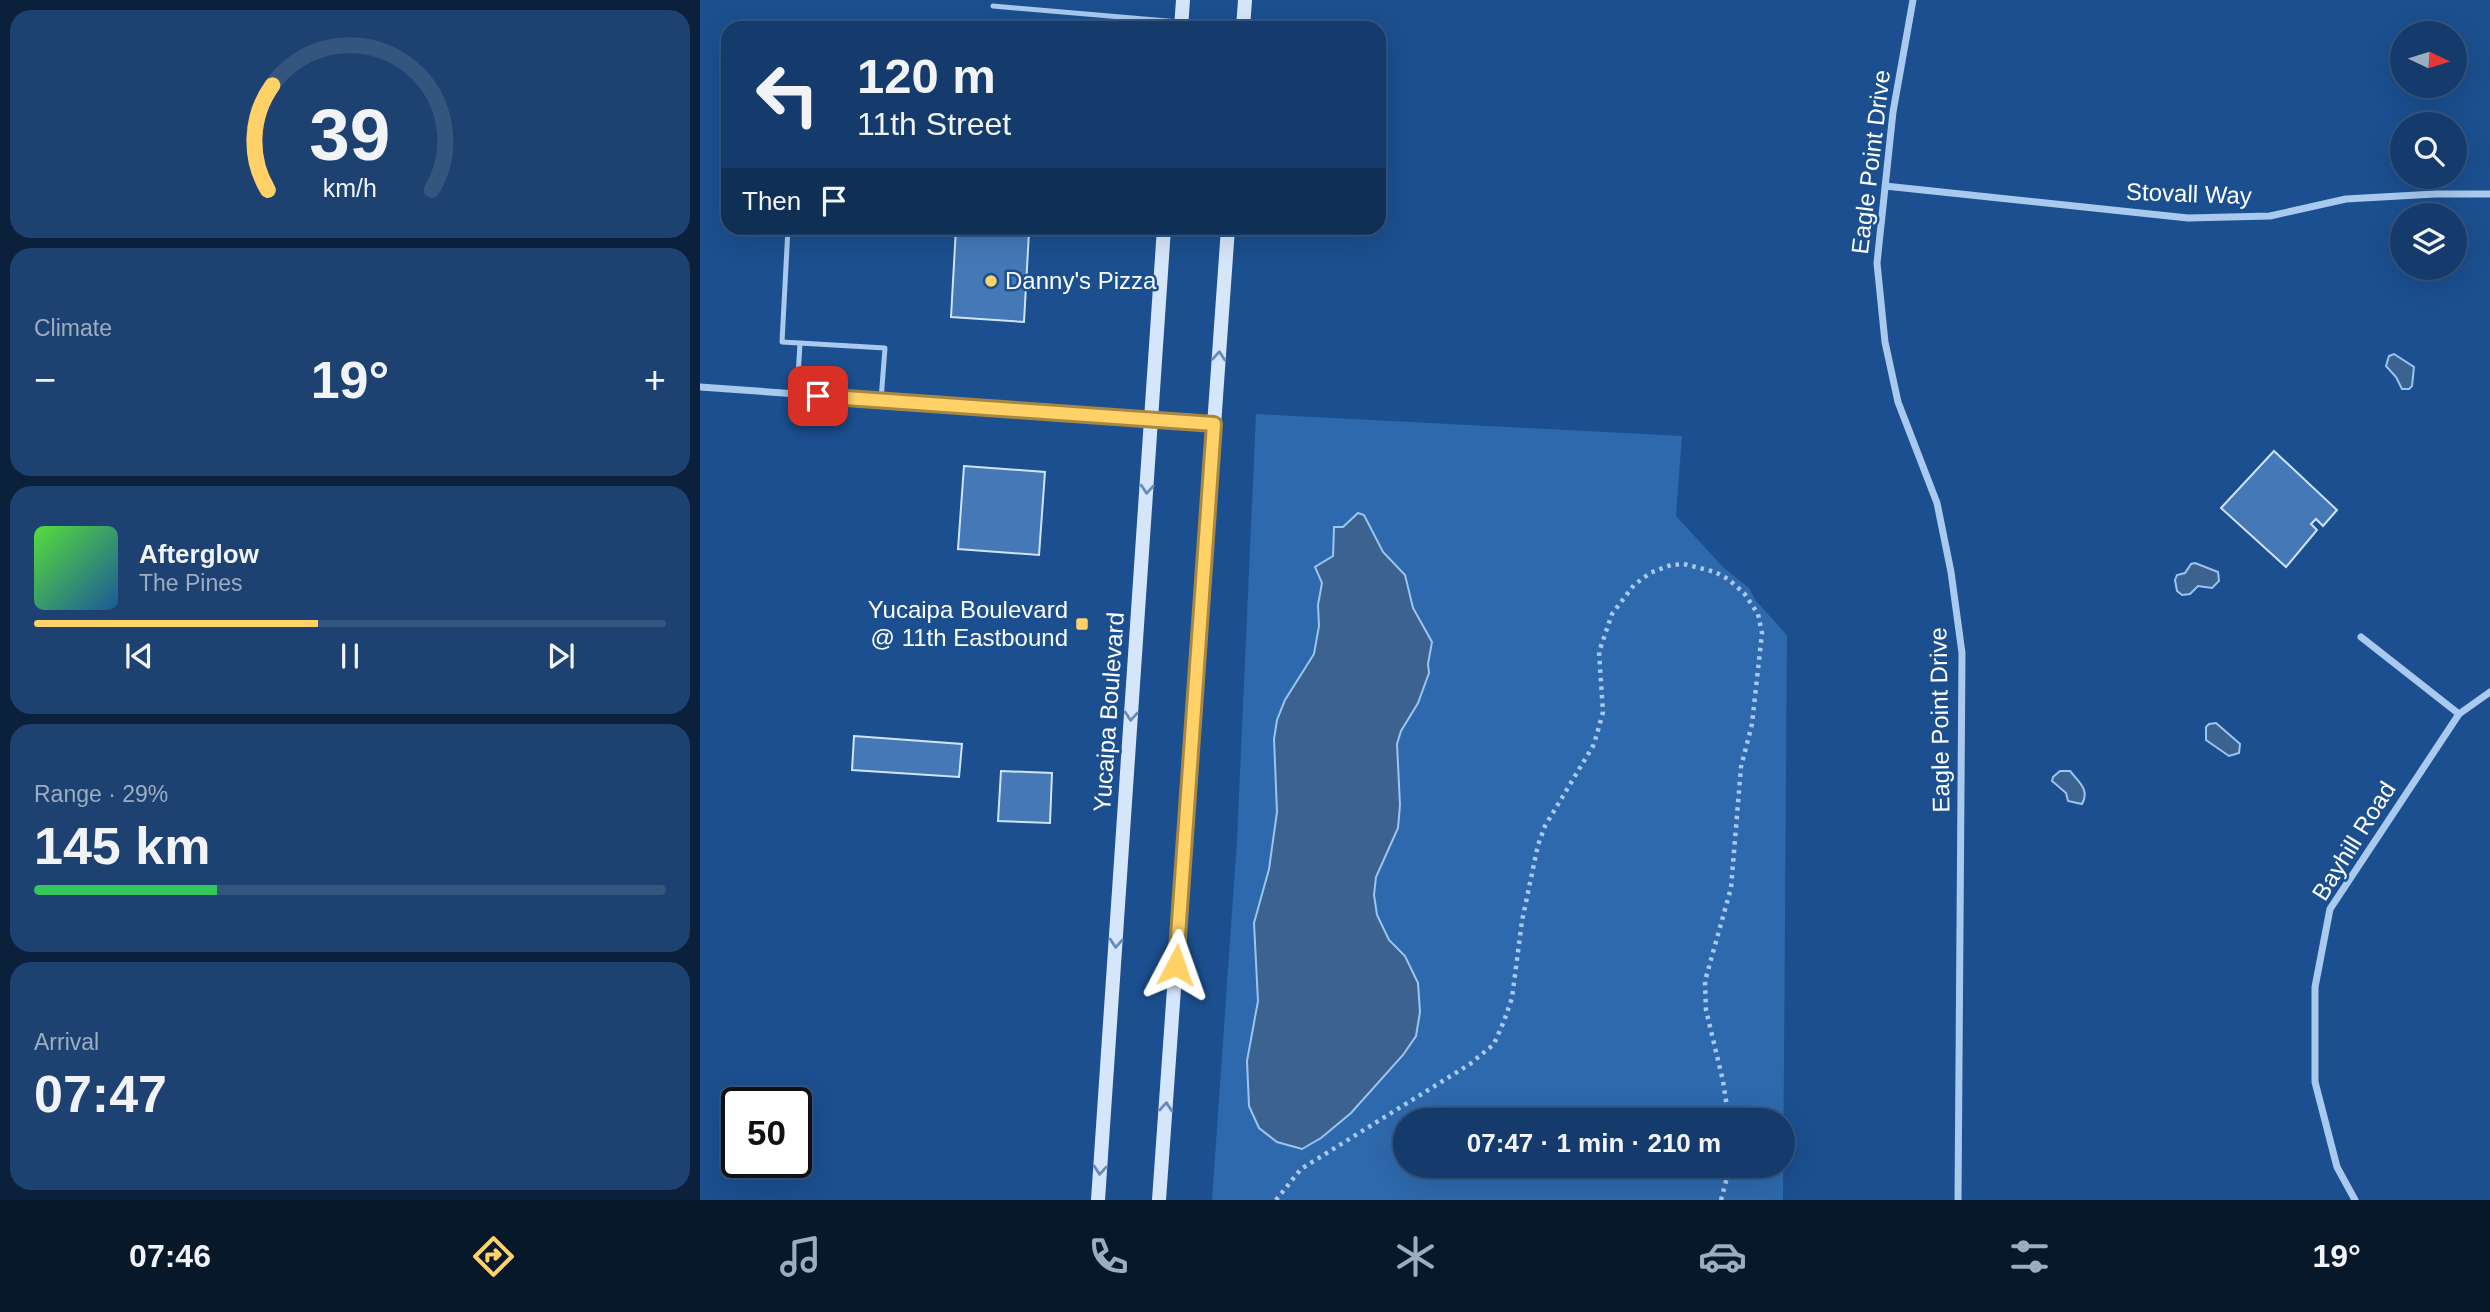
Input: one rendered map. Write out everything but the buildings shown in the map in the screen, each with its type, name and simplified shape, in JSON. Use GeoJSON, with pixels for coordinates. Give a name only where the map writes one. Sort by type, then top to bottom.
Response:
{"type":"FeatureCollection","features":[{"type":"Feature","properties":{"kind":"main road"},"geometry":{"type":"LineString","coordinates":[[1182,21],[1183,0]]}},
{"type":"Feature","properties":{"kind":"main road"},"geometry":{"type":"LineString","coordinates":[[1244,21],[1245,0]]}},
{"type":"Feature","properties":{"kind":"main road","name":"Yucaipa Boulevard"},"geometry":{"type":"LineString","coordinates":[[1098,1200],[1164,235]]}},
{"type":"Feature","properties":{"kind":"main road"},"geometry":{"type":"LineString","coordinates":[[1159,1200],[1228,235]]}},
{"type":"Feature","properties":{"kind":"street","name":"Eagle Point Drive"},"geometry":{"type":"LineString","coordinates":[[1913,0],[1893,111],[1877,263],[1885,342],[1898,402],[1937,503],[1951,572],[1962,653],[1958,1200]]}},
{"type":"Feature","properties":{"kind":"street","name":"Stovall Way"},"geometry":{"type":"LineString","coordinates":[[1885,186],[2188,218],[2270,216],[2346,200],[2435,194],[2490,194]]}},
{"type":"Feature","properties":{"kind":"street"},"geometry":{"type":"LineString","coordinates":[[700,387],[1214,424]]}},
{"type":"Feature","properties":{"kind":"street"},"geometry":{"type":"LineString","coordinates":[[2361,636],[2459,714]]}},
{"type":"Feature","properties":{"kind":"street","name":"Bayhill Road"},"geometry":{"type":"LineString","coordinates":[[2355,1200],[2337,1167],[2315,1082],[2315,988],[2330,909],[2459,714],[2490,692]]}},
{"type":"Feature","properties":{"kind":"lane"},"geometry":{"type":"LineString","coordinates":[[993,6],[1149,21]]}},
{"type":"Feature","properties":{"kind":"lane"},"geometry":{"type":"LineString","coordinates":[[788,235],[782,342],[885,348],[881,400]]}},
{"type":"Feature","properties":{"kind":"lane"},"geometry":{"type":"LineString","coordinates":[[797,394],[800,343]]}},
{"type":"Feature","properties":{"kind":"path"},"geometry":{"type":"LineString","coordinates":[[1399,1108],[1470,1064],[1494,1044],[1512,998],[1522,921],[1538,845],[1545,826],[1593,746],[1604,712],[1599,652],[1612,614],[1634,585],[1650,573],[1671,565],[1684,564],[1714,572],[1728,579],[1744,593],[1758,614],[1762,633],[1752,724],[1741,767],[1731,888],[1705,981],[1706,1010],[1727,1108]]}},
{"type":"Feature","properties":{"kind":"path"},"geometry":{"type":"LineString","coordinates":[[1276,1200],[1301,1169],[1393,1112]]}},
{"type":"Feature","properties":{"kind":"path"},"geometry":{"type":"LineString","coordinates":[[1721,1200],[1727,1178]]}},
{"type":"Feature","properties":{"kind":"shaded area"},"geometry":{"type":"Polygon","coordinates":[[[2394,354],[2414,367],[2412,386],[2409,389],[2402,389],[2386,366],[2389,356],[2394,354]]]}},
{"type":"Feature","properties":{"kind":"shaded area"},"geometry":{"type":"Polygon","coordinates":[[[1256,414],[1682,436],[1676,516],[1724,568],[1749,588],[1756,601],[1787,635],[1784,1108],[1393,1108],[1393,1178],[1783,1178],[1783,1200],[1212,1200],[1237,840],[1256,414]]]}},
{"type":"Feature","properties":{"kind":"shaded area"},"geometry":{"type":"Polygon","coordinates":[[[1358,513],[1364,515],[1383,552],[1405,575],[1413,608],[1432,642],[1429,673],[1418,703],[1401,731],[1397,744],[1400,805],[1398,828],[1376,877],[1374,895],[1377,915],[1389,940],[1405,956],[1418,983],[1420,1012],[1416,1036],[1403,1055],[1351,1113],[1321,1138],[1302,1149],[1277,1142],[1259,1128],[1249,1106],[1247,1061],[1258,1001],[1254,923],[1269,869],[1277,812],[1274,739],[1277,720],[1285,700],[1314,654],[1319,626],[1318,605],[1322,583],[1315,567],[1333,556],[1334,527],[1343,527],[1358,513]]]}},
{"type":"Feature","properties":{"kind":"shaded area"},"geometry":{"type":"Polygon","coordinates":[[[2191,564],[2218,572],[2219,581],[2212,588],[2198,586],[2190,594],[2182,595],[2177,591],[2177,575],[2185,573],[2191,564]]]}},
{"type":"Feature","properties":{"kind":"shaded area"},"geometry":{"type":"Polygon","coordinates":[[[2216,723],[2240,744],[2239,753],[2229,756],[2206,740],[2206,727],[2216,723]]]}},
{"type":"Feature","properties":{"kind":"shaded area"},"geometry":{"type":"Polygon","coordinates":[[[2060,771],[2070,771],[2080,783],[2085,794],[2082,804],[2068,801],[2066,793],[2052,781],[2060,771]]]}},
{"type":"Feature","properties":{"kind":"place","name":"Danny's Pizza"},"geometry":{"type":"Point","coordinates":[991,281]}},
{"type":"Feature","properties":{"kind":"place","name":"Yucaipa Boulevard @ 11th Eastbound"},"geometry":{"type":"Point","coordinates":[1082,624]}},
{"type":"Feature","properties":{"kind":"route"},"geometry":{"type":"LineString","coordinates":[[818,396],[1214,424],[1176,965]]}}]}
